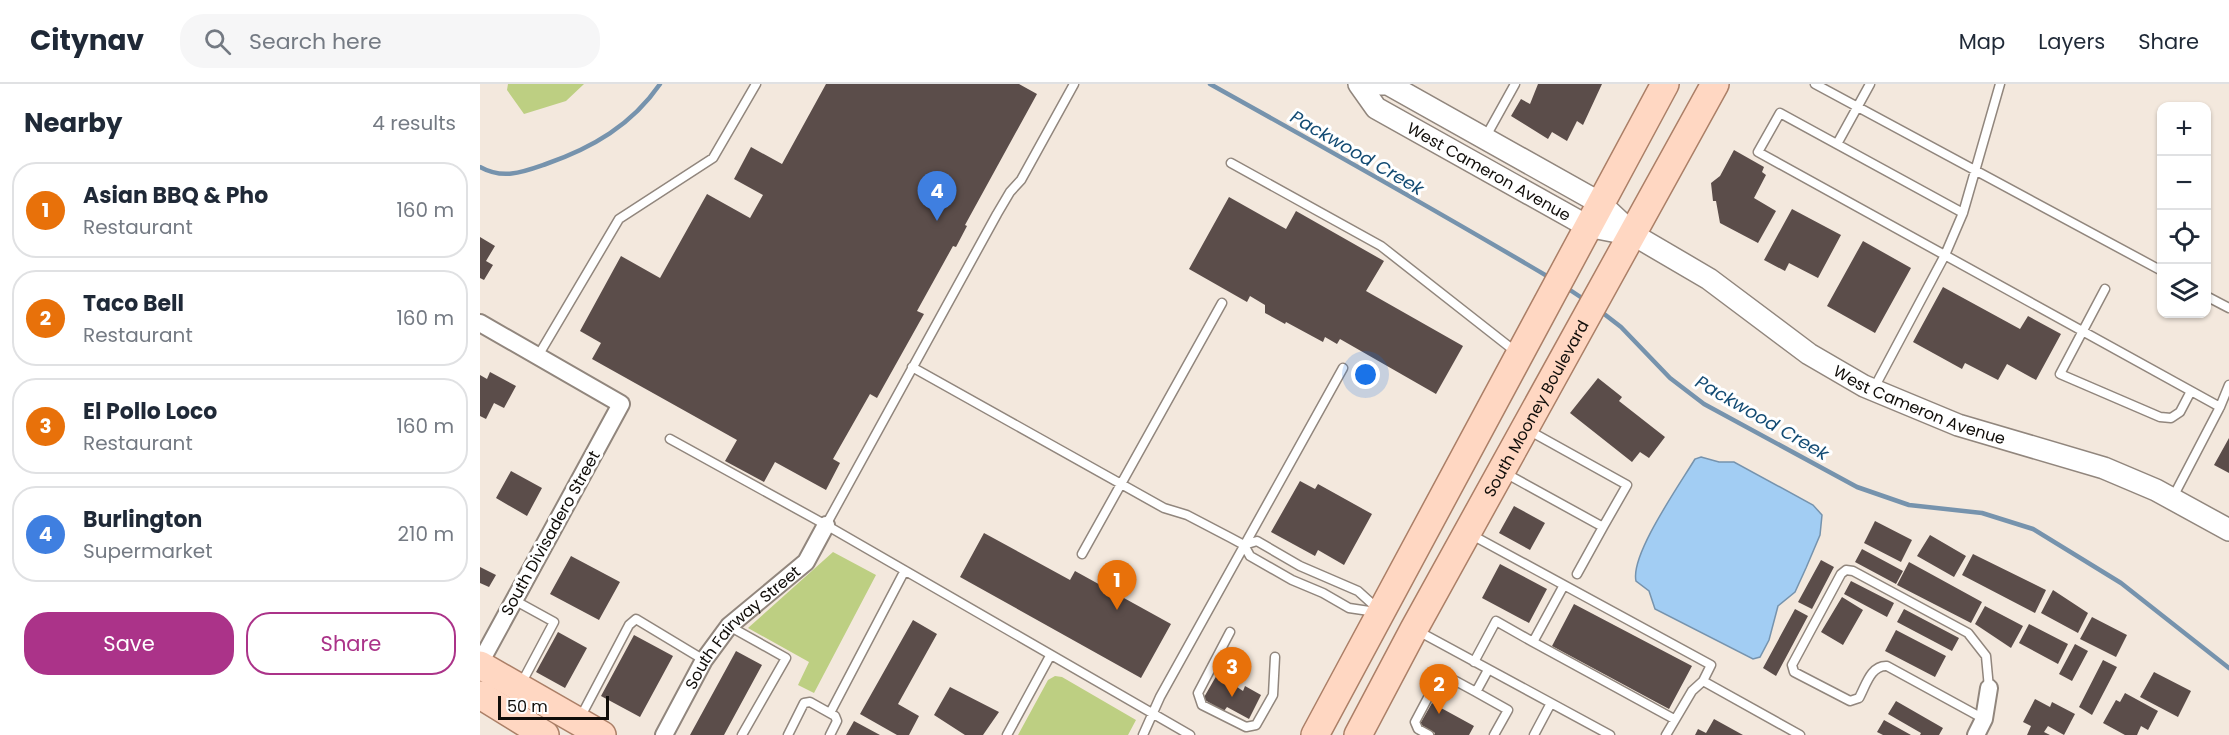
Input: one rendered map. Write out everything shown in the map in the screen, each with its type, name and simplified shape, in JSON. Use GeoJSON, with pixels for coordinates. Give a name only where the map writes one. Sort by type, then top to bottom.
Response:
{"type":"FeatureCollection","features":[{"type":"Feature","properties":{"kind":"main road"},"geometry":{"type":"LineString","coordinates":[[1315,735],[1383,613],[1546,303],[1665,84]]}},
{"type":"Feature","properties":{"kind":"main road","name":"South Mooney Boulevard"},"geometry":{"type":"LineString","coordinates":[[1358,735],[1467,532],[1608,282],[1715,84]]}},
{"type":"Feature","properties":{"kind":"main road"},"geometry":{"type":"LineString","coordinates":[[1414,629],[1406,617],[1406,607],[1485,459],[1492,406]]}},
{"type":"Feature","properties":{"kind":"main road"},"geometry":{"type":"LineString","coordinates":[[1338,735],[1390,636],[1390,623],[1383,613]]}},
{"type":"Feature","properties":{"kind":"main road"},"geometry":{"type":"LineString","coordinates":[[480,664],[519,687],[575,728]]}},
{"type":"Feature","properties":{"kind":"main road"},"geometry":{"type":"LineString","coordinates":[[480,682],[575,728],[602,735]]}},
{"type":"Feature","properties":{"kind":"main road"},"geometry":{"type":"LineString","coordinates":[[480,695],[544,735]]}},
{"type":"Feature","properties":{"kind":"street","name":"West Cameron Avenue"},"geometry":{"type":"LineString","coordinates":[[1359,84],[1376,108],[1634,235],[1708,279],[1814,357],[1873,390],[1958,425],[2104,468],[2172,499],[2229,530]]}},
{"type":"Feature","properties":{"kind":"street","name":"West Cameron Avenue"},"geometry":{"type":"LineString","coordinates":[[1367,84],[1388,84],[1485,139],[1594,215]]}},
{"type":"Feature","properties":{"kind":"street"},"geometry":{"type":"LineString","coordinates":[[480,323],[538,356]]}},
{"type":"Feature","properties":{"kind":"street","name":"South Divisadero Street"},"geometry":{"type":"LineString","coordinates":[[480,664],[621,404],[538,356]]}},
{"type":"Feature","properties":{"kind":"street","name":"South Fairway Street"},"geometry":{"type":"LineString","coordinates":[[664,735],[704,660],[729,626],[806,562],[826,525]]}},
{"type":"Feature","properties":{"kind":"street"},"geometry":{"type":"LineString","coordinates":[[1976,735],[1984,719],[1989,688]]}},
{"type":"Feature","properties":{"kind":"lane"},"geometry":{"type":"LineString","coordinates":[[538,356],[619,219],[713,158],[756,84]]}},
{"type":"Feature","properties":{"kind":"lane"},"geometry":{"type":"LineString","coordinates":[[826,525],[1001,206],[1021,180],[1072,87],[1061,84]]}},
{"type":"Feature","properties":{"kind":"lane"},"geometry":{"type":"LineString","coordinates":[[1485,139],[1515,84]]}},
{"type":"Feature","properties":{"kind":"lane"},"geometry":{"type":"LineString","coordinates":[[1815,84],[2157,268]]}},
{"type":"Feature","properties":{"kind":"lane"},"geometry":{"type":"LineString","coordinates":[[1837,144],[1870,84]]}},
{"type":"Feature","properties":{"kind":"lane"},"geometry":{"type":"LineString","coordinates":[[1873,390],[1945,255],[1963,213],[2000,84]]}},
{"type":"Feature","properties":{"kind":"lane"},"geometry":{"type":"LineString","coordinates":[[1963,213],[1780,113],[1758,152],[2220,407]]}},
{"type":"Feature","properties":{"kind":"lane"},"geometry":{"type":"LineString","coordinates":[[1231,164],[1381,246],[1519,354]]}},
{"type":"Feature","properties":{"kind":"lane"},"geometry":{"type":"LineString","coordinates":[[2105,290],[2060,374],[2160,417],[2171,418],[2180,412],[2192,391]]}},
{"type":"Feature","properties":{"kind":"lane"},"geometry":{"type":"LineString","coordinates":[[2211,299],[2229,308]]}},
{"type":"Feature","properties":{"kind":"lane"},"geometry":{"type":"LineString","coordinates":[[1082,554],[1222,303]]}},
{"type":"Feature","properties":{"kind":"lane"},"geometry":{"type":"LineString","coordinates":[[912,367],[1164,508],[1187,515],[1244,545],[1250,556],[1292,580],[1323,593],[1349,608],[1383,613]]}},
{"type":"Feature","properties":{"kind":"lane"},"geometry":{"type":"LineString","coordinates":[[1143,735],[1152,713],[1343,368]]}},
{"type":"Feature","properties":{"kind":"lane"},"geometry":{"type":"LineString","coordinates":[[2172,499],[2229,385]]}},
{"type":"Feature","properties":{"kind":"lane"},"geometry":{"type":"LineString","coordinates":[[1525,428],[1627,485],[1577,574]]}},
{"type":"Feature","properties":{"kind":"lane"},"geometry":{"type":"LineString","coordinates":[[670,439],[826,525],[1190,735]]}},
{"type":"Feature","properties":{"kind":"lane"},"geometry":{"type":"LineString","coordinates":[[1502,471],[1603,527]]}},
{"type":"Feature","properties":{"kind":"lane"},"geometry":{"type":"LineString","coordinates":[[1467,532],[1711,665],[1703,681],[1692,691],[1666,735]]}},
{"type":"Feature","properties":{"kind":"lane"},"geometry":{"type":"LineString","coordinates":[[1244,545],[1257,541],[1300,566],[1326,575],[1358,591],[1383,613]]}},
{"type":"Feature","properties":{"kind":"lane"},"geometry":{"type":"LineString","coordinates":[[1984,719],[1887,666],[1880,666],[1873,670],[1859,698],[1850,701],[1794,672],[1792,665],[1841,574],[1846,570],[1853,571],[1968,633],[1986,656],[1989,688]]}},
{"type":"Feature","properties":{"kind":"lane"},"geometry":{"type":"LineString","coordinates":[[830,713],[904,572]]}},
{"type":"Feature","properties":{"kind":"lane"},"geometry":{"type":"LineString","coordinates":[[1533,642],[1564,585]]}},
{"type":"Feature","properties":{"kind":"lane"},"geometry":{"type":"LineString","coordinates":[[514,600],[554,622],[519,687]]}},
{"type":"Feature","properties":{"kind":"lane"},"geometry":{"type":"LineString","coordinates":[[575,728],[629,625],[636,620],[704,660]]}},
{"type":"Feature","properties":{"kind":"lane"},"geometry":{"type":"LineString","coordinates":[[1474,662],[1496,621],[1674,719]]}},
{"type":"Feature","properties":{"kind":"lane"},"geometry":{"type":"LineString","coordinates":[[729,626],[786,658],[742,735]]}},
{"type":"Feature","properties":{"kind":"lane"},"geometry":{"type":"LineString","coordinates":[[1414,629],[1610,735]]}},
{"type":"Feature","properties":{"kind":"lane"},"geometry":{"type":"LineString","coordinates":[[1230,632],[1201,688],[1198,698],[1203,705],[1246,726],[1256,726],[1273,695],[1275,657]]}},
{"type":"Feature","properties":{"kind":"lane"},"geometry":{"type":"LineString","coordinates":[[1007,735],[1050,656]]}},
{"type":"Feature","properties":{"kind":"lane"},"geometry":{"type":"LineString","coordinates":[[1476,692],[1488,670]]}},
{"type":"Feature","properties":{"kind":"lane"},"geometry":{"type":"LineString","coordinates":[[1430,735],[1418,729],[1415,722],[1440,673],[1508,710],[1494,735]]}},
{"type":"Feature","properties":{"kind":"lane"},"geometry":{"type":"LineString","coordinates":[[1703,681],[1800,735]]}},
{"type":"Feature","properties":{"kind":"lane"},"geometry":{"type":"LineString","coordinates":[[788,735],[804,703],[810,702],[830,713],[837,721],[830,735]]}},
{"type":"Feature","properties":{"kind":"lane"},"geometry":{"type":"LineString","coordinates":[[1534,735],[1551,703]]}},
{"type":"Feature","properties":{"kind":"green space"},"geometry":{"type":"Polygon","coordinates":[[[508,84],[584,84],[566,101],[524,114],[507,90],[508,84]]]}},
{"type":"Feature","properties":{"kind":"green space"},"geometry":{"type":"Polygon","coordinates":[[[833,552],[876,575],[814,693],[798,685],[809,662],[748,628],[833,552]]]}},
{"type":"Feature","properties":{"kind":"green space"},"geometry":{"type":"Polygon","coordinates":[[[1055,676],[1062,677],[1136,720],[1128,735],[1018,735],[1048,680],[1055,676]]]}},
{"type":"Feature","properties":{"kind":"water"},"geometry":{"type":"Polygon","coordinates":[[[1701,457],[1719,462],[1734,462],[1813,505],[1822,515],[1820,535],[1795,592],[1778,606],[1769,640],[1760,657],[1753,659],[1655,609],[1649,591],[1636,581],[1636,569],[1648,538],[1695,459],[1701,457]]]}},
{"type":"Feature","properties":{"kind":"building"},"geometry":{"type":"Polygon","coordinates":[[[826,84],[1019,84],[1037,94],[965,225],[967,226],[956,247],[953,246],[917,311],[924,314],[877,398],[870,394],[833,459],[840,463],[826,490],[775,462],[764,482],[725,461],[737,440],[592,359],[601,343],[580,331],[621,256],[660,278],[707,194],[750,218],[763,195],[734,179],[751,147],[782,164],[826,84]]]}},
{"type":"Feature","properties":{"kind":"building"},"geometry":{"type":"Polygon","coordinates":[[[1538,84],[1602,84],[1583,125],[1577,121],[1567,141],[1552,132],[1548,139],[1511,116],[1521,99],[1530,104],[1538,84]]]}},
{"type":"Feature","properties":{"kind":"building"},"geometry":{"type":"Polygon","coordinates":[[[1734,150],[1764,167],[1762,172],[1766,175],[1754,198],[1776,211],[1758,243],[1720,223],[1716,201],[1713,201],[1711,183],[1720,176],[1734,150]]]}},
{"type":"Feature","properties":{"kind":"building"},"geometry":{"type":"Polygon","coordinates":[[[1229,197],[1286,229],[1296,211],[1384,261],[1366,291],[1463,346],[1436,394],[1340,339],[1337,344],[1325,337],[1323,342],[1286,322],[1285,324],[1265,313],[1265,305],[1250,296],[1247,302],[1189,269],[1229,197]]]}},
{"type":"Feature","properties":{"kind":"building"},"geometry":{"type":"Polygon","coordinates":[[[1792,209],[1841,235],[1818,278],[1789,263],[1785,271],[1764,260],[1792,209]]]}},
{"type":"Feature","properties":{"kind":"building"},"geometry":{"type":"Polygon","coordinates":[[[480,237],[495,246],[486,261],[493,265],[484,280],[480,278],[480,237]]]}},
{"type":"Feature","properties":{"kind":"building"},"geometry":{"type":"Polygon","coordinates":[[[1863,241],[1911,268],[1875,333],[1827,306],[1863,241]]]}},
{"type":"Feature","properties":{"kind":"building"},"geometry":{"type":"Polygon","coordinates":[[[1943,287],[2020,329],[2028,316],[2061,334],[2036,380],[2007,364],[1998,380],[1965,363],[1962,369],[1913,342],[1943,287]]]}},
{"type":"Feature","properties":{"kind":"building"},"geometry":{"type":"Polygon","coordinates":[[[490,372],[516,386],[504,408],[494,403],[486,419],[480,416],[480,375],[487,379],[490,372]]]}},
{"type":"Feature","properties":{"kind":"building"},"geometry":{"type":"Polygon","coordinates":[[[1598,378],[1622,397],[1619,401],[1665,437],[1649,458],[1640,452],[1632,462],[1570,413],[1598,378]]]}},
{"type":"Feature","properties":{"kind":"building"},"geometry":{"type":"Polygon","coordinates":[[[2229,438],[2229,473],[2214,465],[2229,438]]]}},
{"type":"Feature","properties":{"kind":"building"},"geometry":{"type":"Polygon","coordinates":[[[511,471],[542,488],[527,516],[496,498],[511,471]]]}},
{"type":"Feature","properties":{"kind":"building"},"geometry":{"type":"Polygon","coordinates":[[[1300,481],[1315,489],[1318,484],[1372,514],[1344,565],[1318,550],[1315,556],[1271,532],[1300,481]]]}},
{"type":"Feature","properties":{"kind":"building"},"geometry":{"type":"Polygon","coordinates":[[[1514,506],[1545,523],[1530,550],[1499,533],[1514,506]]]}},
{"type":"Feature","properties":{"kind":"building"},"geometry":{"type":"Polygon","coordinates":[[[1875,521],[1912,540],[1901,562],[1864,543],[1875,521]]]}},
{"type":"Feature","properties":{"kind":"building"},"geometry":{"type":"Polygon","coordinates":[[[984,533],[1070,580],[1075,571],[1171,624],[1141,678],[960,577],[984,533]]]}},
{"type":"Feature","properties":{"kind":"building"},"geometry":{"type":"Polygon","coordinates":[[[1930,535],[1966,556],[1954,577],[1917,556],[1930,535]]]}},
{"type":"Feature","properties":{"kind":"building"},"geometry":{"type":"Polygon","coordinates":[[[1862,549],[1903,571],[1896,584],[1855,562],[1862,549]]]}},
{"type":"Feature","properties":{"kind":"building"},"geometry":{"type":"Polygon","coordinates":[[[1973,554],[2046,590],[2035,613],[1962,575],[1973,554]]]}},
{"type":"Feature","properties":{"kind":"building"},"geometry":{"type":"Polygon","coordinates":[[[571,556],[620,582],[599,620],[550,594],[571,556]]]}},
{"type":"Feature","properties":{"kind":"building"},"geometry":{"type":"Polygon","coordinates":[[[1821,560],[1834,567],[1812,609],[1798,602],[1821,560]]]}},
{"type":"Feature","properties":{"kind":"building"},"geometry":{"type":"Polygon","coordinates":[[[1909,562],[1982,602],[1971,623],[1897,585],[1909,562]]]}},
{"type":"Feature","properties":{"kind":"building"},"geometry":{"type":"Polygon","coordinates":[[[1500,564],[1547,589],[1529,623],[1482,598],[1500,564]]]}},
{"type":"Feature","properties":{"kind":"building"},"geometry":{"type":"Polygon","coordinates":[[[480,567],[496,575],[489,587],[480,583],[480,567]]]}},
{"type":"Feature","properties":{"kind":"building"},"geometry":{"type":"Polygon","coordinates":[[[1851,581],[1894,603],[1887,617],[1844,594],[1851,581]]]}},
{"type":"Feature","properties":{"kind":"building"},"geometry":{"type":"Polygon","coordinates":[[[2053,590],[2088,613],[2078,633],[2041,613],[2053,590]]]}},
{"type":"Feature","properties":{"kind":"building"},"geometry":{"type":"Polygon","coordinates":[[[1842,597],[1863,610],[1843,645],[1821,632],[1842,597]]]}},
{"type":"Feature","properties":{"kind":"building"},"geometry":{"type":"Polygon","coordinates":[[[1574,604],[1692,666],[1669,709],[1552,646],[1574,604]]]}},
{"type":"Feature","properties":{"kind":"building"},"geometry":{"type":"Polygon","coordinates":[[[1985,606],[2023,626],[2011,648],[1975,624],[1985,606]]]}},
{"type":"Feature","properties":{"kind":"building"},"geometry":{"type":"Polygon","coordinates":[[[1795,609],[1808,616],[1776,676],[1763,668],[1795,609]]]}},
{"type":"Feature","properties":{"kind":"building"},"geometry":{"type":"Polygon","coordinates":[[[1904,609],[1959,638],[1952,651],[1897,622],[1904,609]]]}},
{"type":"Feature","properties":{"kind":"building"},"geometry":{"type":"Polygon","coordinates":[[[2092,617],[2127,635],[2116,657],[2080,639],[2092,617]]]}},
{"type":"Feature","properties":{"kind":"building"},"geometry":{"type":"Polygon","coordinates":[[[913,620],[937,634],[898,704],[919,716],[909,735],[897,735],[860,714],[913,620]]]}},
{"type":"Feature","properties":{"kind":"building"},"geometry":{"type":"Polygon","coordinates":[[[2029,624],[2068,644],[2058,664],[2019,643],[2029,624]]]}},
{"type":"Feature","properties":{"kind":"building"},"geometry":{"type":"Polygon","coordinates":[[[1896,630],[1946,656],[1935,677],[1885,651],[1896,630]]]}},
{"type":"Feature","properties":{"kind":"building"},"geometry":{"type":"Polygon","coordinates":[[[558,632],[587,648],[565,688],[536,672],[558,632]]]}},
{"type":"Feature","properties":{"kind":"building"},"geometry":{"type":"Polygon","coordinates":[[[634,635],[673,656],[640,717],[601,696],[634,635]]]}},
{"type":"Feature","properties":{"kind":"building"},"geometry":{"type":"Polygon","coordinates":[[[2075,644],[2088,651],[2072,681],[2059,674],[2075,644]]]}},
{"type":"Feature","properties":{"kind":"building"},"geometry":{"type":"Polygon","coordinates":[[[736,651],[762,665],[724,735],[690,735],[736,651]]]}},
{"type":"Feature","properties":{"kind":"building"},"geometry":{"type":"Polygon","coordinates":[[[2103,660],[2117,667],[2092,715],[2079,707],[2103,660]]]}},
{"type":"Feature","properties":{"kind":"building"},"geometry":{"type":"Polygon","coordinates":[[[2154,672],[2191,691],[2178,717],[2140,697],[2154,672]]]}},
{"type":"Feature","properties":{"kind":"building"},"geometry":{"type":"Polygon","coordinates":[[[1218,673],[1239,684],[1237,687],[1243,691],[1245,686],[1261,695],[1249,719],[1227,707],[1224,711],[1203,699],[1218,673]]]}},
{"type":"Feature","properties":{"kind":"building"},"geometry":{"type":"Polygon","coordinates":[[[950,687],[999,712],[983,735],[965,735],[934,715],[950,687]]]}},
{"type":"Feature","properties":{"kind":"building"},"geometry":{"type":"Polygon","coordinates":[[[2125,693],[2158,711],[2148,730],[2141,726],[2137,735],[2125,735],[2103,723],[2116,700],[2120,702],[2125,693]]]}},
{"type":"Feature","properties":{"kind":"building"},"geometry":{"type":"Polygon","coordinates":[[[2035,699],[2050,707],[2052,702],[2075,714],[2064,735],[2048,726],[2044,732],[2050,735],[2027,735],[2031,726],[2023,722],[2035,699]]]}},
{"type":"Feature","properties":{"kind":"building"},"geometry":{"type":"Polygon","coordinates":[[[1896,701],[1943,728],[1939,735],[1920,735],[1921,733],[1888,714],[1896,701]]]}},
{"type":"Feature","properties":{"kind":"building"},"geometry":{"type":"Polygon","coordinates":[[[1432,703],[1474,726],[1469,735],[1434,735],[1435,733],[1420,724],[1432,703]]]}},
{"type":"Feature","properties":{"kind":"building"},"geometry":{"type":"Polygon","coordinates":[[[1714,719],[1743,735],[1695,735],[1698,729],[1706,733],[1714,719]]]}},
{"type":"Feature","properties":{"kind":"building"},"geometry":{"type":"Polygon","coordinates":[[[1884,720],[1911,735],[1883,735],[1877,732],[1884,720]]]}},
{"type":"Feature","properties":{"kind":"building"},"geometry":{"type":"Polygon","coordinates":[[[854,721],[880,735],[846,735],[854,721]]]}},
{"type":"Feature","properties":{"kind":"waterway","name":"Packwood Creek"},"geometry":{"type":"LineString","coordinates":[[480,167],[505,174],[521,172],[579,151],[624,123],[637,112],[660,84]]}},
{"type":"Feature","properties":{"kind":"waterway","name":"Packwood Creek"},"geometry":{"type":"LineString","coordinates":[[1210,84],[1552,279]]}},
{"type":"Feature","properties":{"kind":"waterway","name":"Packwood Creek"},"geometry":{"type":"LineString","coordinates":[[1567,288],[1585,300]]}},
{"type":"Feature","properties":{"kind":"waterway","name":"Packwood Creek"},"geometry":{"type":"LineString","coordinates":[[1599,310],[1621,327],[1670,378],[1704,404],[1857,487],[1909,505],[1982,513],[2033,529],[2121,583],[2229,668]]}},
{"type":"Feature","properties":{"kind":"place","name":"Burlington"},"geometry":{"type":"Point","coordinates":[937,221]}},
{"type":"Feature","properties":{"kind":"place","name":"Asian BBQ & Pho"},"geometry":{"type":"Point","coordinates":[1117,610]}},
{"type":"Feature","properties":{"kind":"place","name":"El Pollo Loco"},"geometry":{"type":"Point","coordinates":[1232,697]}},
{"type":"Feature","properties":{"kind":"place","name":"Taco Bell"},"geometry":{"type":"Point","coordinates":[1439,714]}}]}
